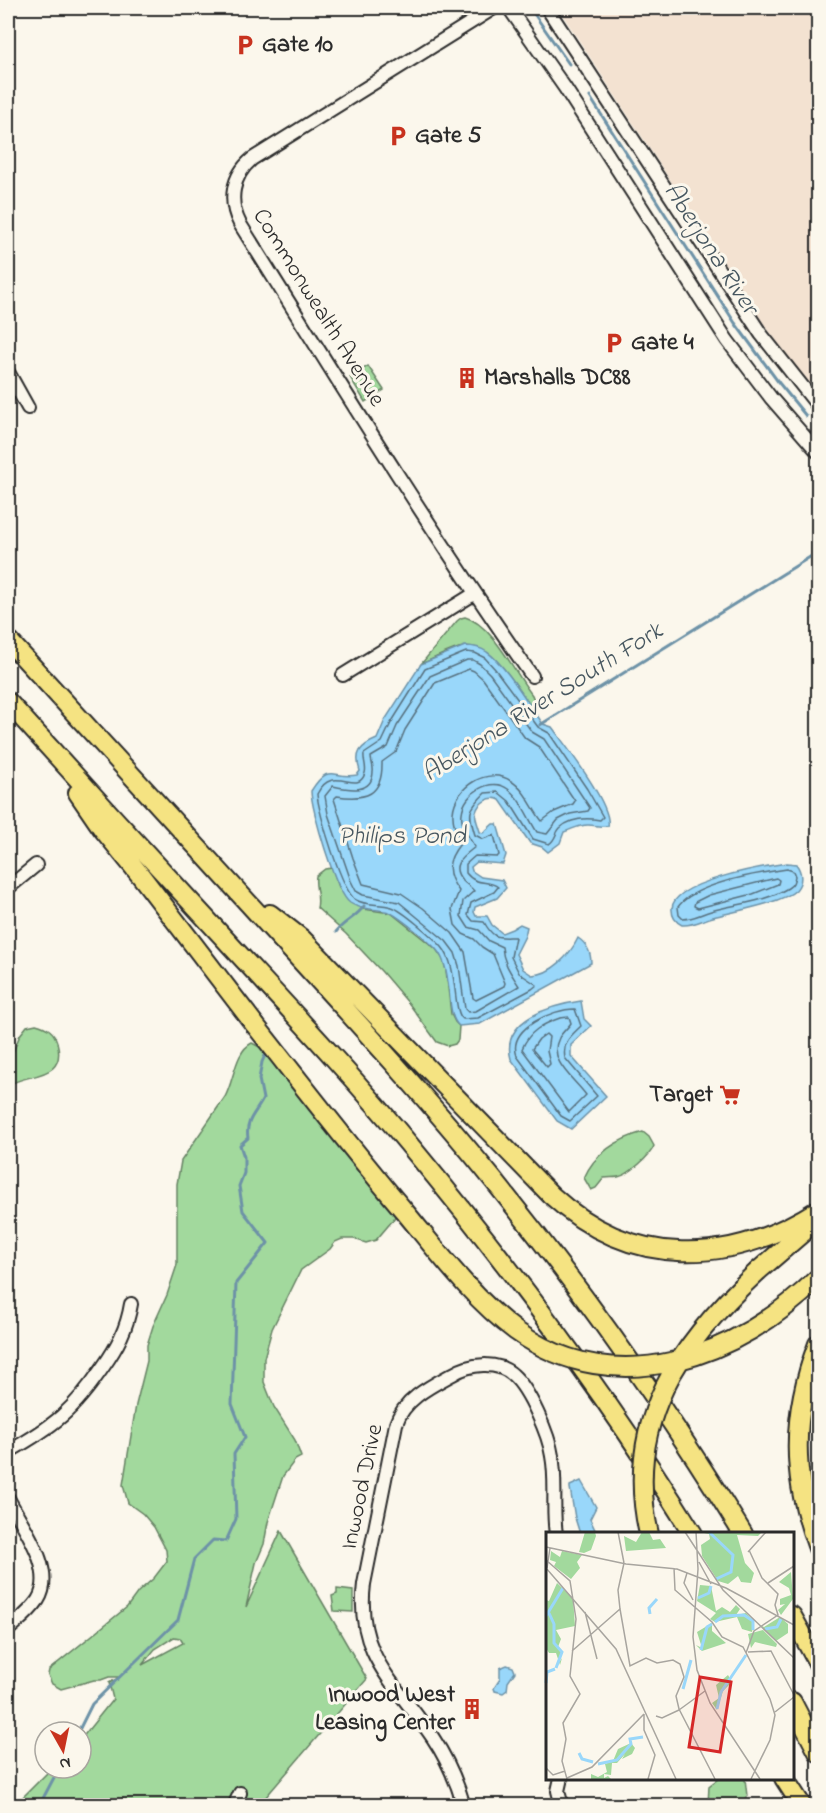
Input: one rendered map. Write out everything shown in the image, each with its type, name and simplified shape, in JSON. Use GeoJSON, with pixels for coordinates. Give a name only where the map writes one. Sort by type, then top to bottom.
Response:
{"type":"FeatureCollection","features":[{"type":"Feature","properties":{"kind":"highway"},"geometry":{"type":"LineString","coordinates":[[8,640],[406,1077],[518,1211],[633,1366],[742,1532]]}},
{"type":"Feature","properties":{"kind":"highway"},"geometry":{"type":"LineString","coordinates":[[8,702],[330,1053],[460,1206],[575,1357],[692,1532]]}},
{"type":"Feature","properties":{"kind":"highway"},"geometry":{"type":"LineString","coordinates":[[50,748],[102,828],[361,1160],[462,1279],[506,1323],[524,1336],[551,1350],[590,1363],[621,1367],[653,1366],[684,1360],[716,1348],[748,1332],[795,1300],[819,1278]]}},
{"type":"Feature","properties":{"kind":"highway"},"geometry":{"type":"LineString","coordinates":[[231,884],[302,939],[551,1195],[592,1226],[626,1242],[649,1248],[682,1252],[705,1251],[729,1248],[759,1240],[819,1210]]}},
{"type":"Feature","properties":{"kind":"highway"},"geometry":{"type":"LineString","coordinates":[[649,1532],[643,1473],[648,1434],[660,1396],[675,1366],[711,1317],[758,1271],[819,1219]]}},
{"type":"Feature","properties":{"kind":"highway"},"geometry":{"type":"LineString","coordinates":[[819,1344],[801,1406],[797,1449],[803,1500],[819,1548]]}},
{"type":"Feature","properties":{"kind":"highway"},"geometry":{"type":"LineString","coordinates":[[793,1618],[819,1664]]}},
{"type":"Feature","properties":{"kind":"highway"},"geometry":{"type":"LineString","coordinates":[[793,1704],[819,1752]]}},
{"type":"Feature","properties":{"kind":"highway"},"geometry":{"type":"LineString","coordinates":[[785,1780],[802,1806]]}},
{"type":"Feature","properties":{"kind":"street","name":"Commonwealth Avenue"},"geometry":{"type":"LineString","coordinates":[[494,8],[252,159],[238,175],[233,194],[234,210],[240,224],[474,594],[532,676]]}},
{"type":"Feature","properties":{"kind":"street"},"geometry":{"type":"LineString","coordinates":[[509,8],[565,88],[727,340],[764,390],[819,452]]}},
{"type":"Feature","properties":{"kind":"street"},"geometry":{"type":"LineString","coordinates":[[547,8],[761,334],[819,406]]}},
{"type":"Feature","properties":{"kind":"street"},"geometry":{"type":"LineString","coordinates":[[8,372],[28,408]]}},
{"type":"Feature","properties":{"kind":"street"},"geometry":{"type":"LineString","coordinates":[[343,675],[474,594]]}},
{"type":"Feature","properties":{"kind":"street"},"geometry":{"type":"LineString","coordinates":[[8,888],[36,865]]}},
{"type":"Feature","properties":{"kind":"street"},"geometry":{"type":"LineString","coordinates":[[8,1452],[51,1426],[78,1401],[122,1338],[131,1304]]}},
{"type":"Feature","properties":{"kind":"street","name":"Inwood Drive"},"geometry":{"type":"LineString","coordinates":[[464,1806],[453,1774],[442,1752],[383,1670],[370,1646],[363,1626],[364,1584],[396,1424],[405,1407],[432,1386],[468,1367],[493,1366],[513,1374],[541,1421],[550,1445],[555,1481],[556,1532]]}},
{"type":"Feature","properties":{"kind":"street"},"geometry":{"type":"LineString","coordinates":[[8,1498],[40,1559],[45,1575],[43,1591],[39,1599],[8,1630]]}},
{"type":"Feature","properties":{"kind":"street"},"geometry":{"type":"LineString","coordinates":[[561,1780],[558,1791],[562,1806]]}},
{"type":"Feature","properties":{"kind":"street"},"geometry":{"type":"LineString","coordinates":[[234,1806],[240,1793]]}},
{"type":"Feature","properties":{"kind":"shaded area"},"geometry":{"type":"Polygon","coordinates":[[[558,8],[799,8],[818,14],[818,393],[790,360],[762,321],[558,8]]]}},
{"type":"Feature","properties":{"kind":"green space"},"geometry":{"type":"Polygon","coordinates":[[[368,366],[384,390],[365,402],[350,377],[368,366]]]}},
{"type":"Feature","properties":{"kind":"green space"},"geometry":{"type":"Polygon","coordinates":[[[465,617],[475,621],[484,629],[502,650],[532,695],[536,705],[535,714],[505,670],[496,660],[475,647],[453,650],[421,664],[457,621],[465,617]]]}},
{"type":"Feature","properties":{"kind":"green space"},"geometry":{"type":"Polygon","coordinates":[[[332,868],[339,887],[363,909],[391,913],[436,949],[443,959],[451,1014],[459,1026],[458,1040],[455,1044],[448,1046],[437,1042],[382,972],[346,934],[317,908],[316,876],[325,869],[332,868]]]}},
{"type":"Feature","properties":{"kind":"green space"},"geometry":{"type":"Polygon","coordinates":[[[36,1024],[50,1030],[56,1038],[59,1055],[56,1064],[43,1074],[8,1086],[8,1064],[20,1035],[27,1026],[36,1024]]]}},
{"type":"Feature","properties":{"kind":"green space"},"geometry":{"type":"Polygon","coordinates":[[[252,1043],[267,1051],[398,1211],[376,1240],[366,1243],[354,1239],[342,1239],[335,1242],[330,1249],[301,1270],[272,1329],[264,1358],[264,1382],[274,1407],[295,1440],[301,1457],[295,1460],[283,1476],[268,1522],[264,1544],[256,1563],[246,1607],[281,1531],[367,1679],[259,1805],[14,1806],[40,1780],[93,1780],[93,1724],[113,1699],[109,1683],[120,1677],[94,1680],[61,1689],[52,1684],[48,1675],[49,1670],[127,1607],[167,1561],[166,1550],[154,1527],[143,1514],[128,1503],[123,1485],[136,1405],[147,1361],[147,1345],[177,1265],[177,1184],[181,1161],[225,1097],[242,1053],[252,1043]],[[174,1637],[155,1649],[142,1665],[183,1643],[180,1638],[174,1637]]]}},
{"type":"Feature","properties":{"kind":"green space"},"geometry":{"type":"Polygon","coordinates":[[[643,1132],[654,1146],[648,1155],[628,1173],[623,1176],[604,1178],[596,1188],[591,1190],[584,1178],[588,1169],[600,1155],[616,1143],[643,1132]]]}},
{"type":"Feature","properties":{"kind":"green space"},"geometry":{"type":"Polygon","coordinates":[[[337,1589],[353,1591],[353,1612],[334,1611],[332,1596],[337,1594],[337,1589]]]}},
{"type":"Feature","properties":{"kind":"green space"},"geometry":{"type":"Polygon","coordinates":[[[717,1780],[745,1780],[747,1796],[740,1805],[708,1805],[709,1786],[717,1780]]]}},
{"type":"Feature","properties":{"kind":"water","name":"Philips Pond"},"geometry":{"type":"Polygon","coordinates":[[[465,646],[482,649],[494,658],[509,675],[543,724],[552,727],[596,791],[608,817],[608,826],[585,825],[564,832],[560,843],[548,852],[530,843],[500,800],[489,799],[480,805],[476,819],[480,832],[483,833],[493,824],[497,824],[506,855],[503,864],[477,862],[471,867],[472,871],[481,877],[502,880],[506,888],[497,898],[475,907],[476,916],[487,916],[492,925],[502,933],[520,924],[527,927],[516,954],[523,969],[532,975],[553,968],[570,951],[578,938],[588,949],[591,963],[480,1024],[459,1026],[452,1012],[446,968],[436,949],[393,914],[355,906],[344,896],[325,850],[311,791],[317,782],[328,774],[357,775],[360,771],[358,755],[360,751],[366,744],[377,739],[385,720],[421,664],[465,646]]]}},
{"type":"Feature","properties":{"kind":"water"},"geometry":{"type":"Polygon","coordinates":[[[787,863],[796,864],[801,877],[796,890],[789,895],[769,903],[690,925],[682,925],[674,917],[672,910],[675,900],[686,891],[720,877],[787,863]]]}},
{"type":"Feature","properties":{"kind":"water"},"geometry":{"type":"Polygon","coordinates":[[[581,1001],[584,1019],[591,1026],[571,1045],[571,1056],[606,1096],[571,1129],[557,1121],[511,1059],[510,1045],[513,1034],[531,1016],[557,1006],[581,1001]]]}},
{"type":"Feature","properties":{"kind":"water"},"geometry":{"type":"Polygon","coordinates":[[[581,1481],[596,1507],[590,1519],[596,1532],[579,1532],[570,1486],[581,1481]]]}},
{"type":"Feature","properties":{"kind":"water"},"geometry":{"type":"Polygon","coordinates":[[[507,1665],[513,1667],[515,1672],[508,1682],[507,1690],[503,1693],[495,1691],[494,1688],[500,1679],[500,1668],[507,1665]]]}},
{"type":"Feature","properties":{"kind":"waterway","name":"Aberjona River"},"geometry":{"type":"LineString","coordinates":[[530,8],[569,64]]}},
{"type":"Feature","properties":{"kind":"waterway","name":"Aberjona River"},"geometry":{"type":"LineString","coordinates":[[590,97],[735,323],[806,416]]}},
{"type":"Feature","properties":{"kind":"waterway","name":"Aberjona River South Fork"},"geometry":{"type":"LineString","coordinates":[[540,725],[818,552]]}},
{"type":"Feature","properties":{"kind":"waterway","name":"Aberjona River South Fork"},"geometry":{"type":"LineString","coordinates":[[336,932],[364,906]]}},
{"type":"Feature","properties":{"kind":"waterway","name":"Aberjona River South Fork"},"geometry":{"type":"LineString","coordinates":[[84,1720],[92,1704],[178,1620],[194,1559],[213,1540],[226,1541],[236,1519],[234,1454],[245,1437],[232,1404],[236,1283],[268,1243],[243,1211],[239,1186],[244,1173],[244,1157],[240,1145],[248,1138],[248,1126],[263,1099],[259,1079],[267,1051]]}},
{"type":"Feature","properties":{"kind":"waterway","name":"Aberjona River South Fork"},"geometry":{"type":"LineString","coordinates":[[39,1806],[53,1780]]}},
{"type":"Feature","properties":{"kind":"place","name":"Gate 10"},"geometry":{"type":"Point","coordinates":[245,45]}},
{"type":"Feature","properties":{"kind":"place","name":"Gate 5"},"geometry":{"type":"Point","coordinates":[398,136]}},
{"type":"Feature","properties":{"kind":"place","name":"Gate 4"},"geometry":{"type":"Point","coordinates":[614,343]}},
{"type":"Feature","properties":{"kind":"place","name":"Marshalls DC88"},"geometry":{"type":"Point","coordinates":[467,378]}},
{"type":"Feature","properties":{"kind":"place","name":"Target"},"geometry":{"type":"Point","coordinates":[730,1095]}},
{"type":"Feature","properties":{"kind":"place","name":"Inwood West Leasing Center"},"geometry":{"type":"Point","coordinates":[472,1709]}}]}
